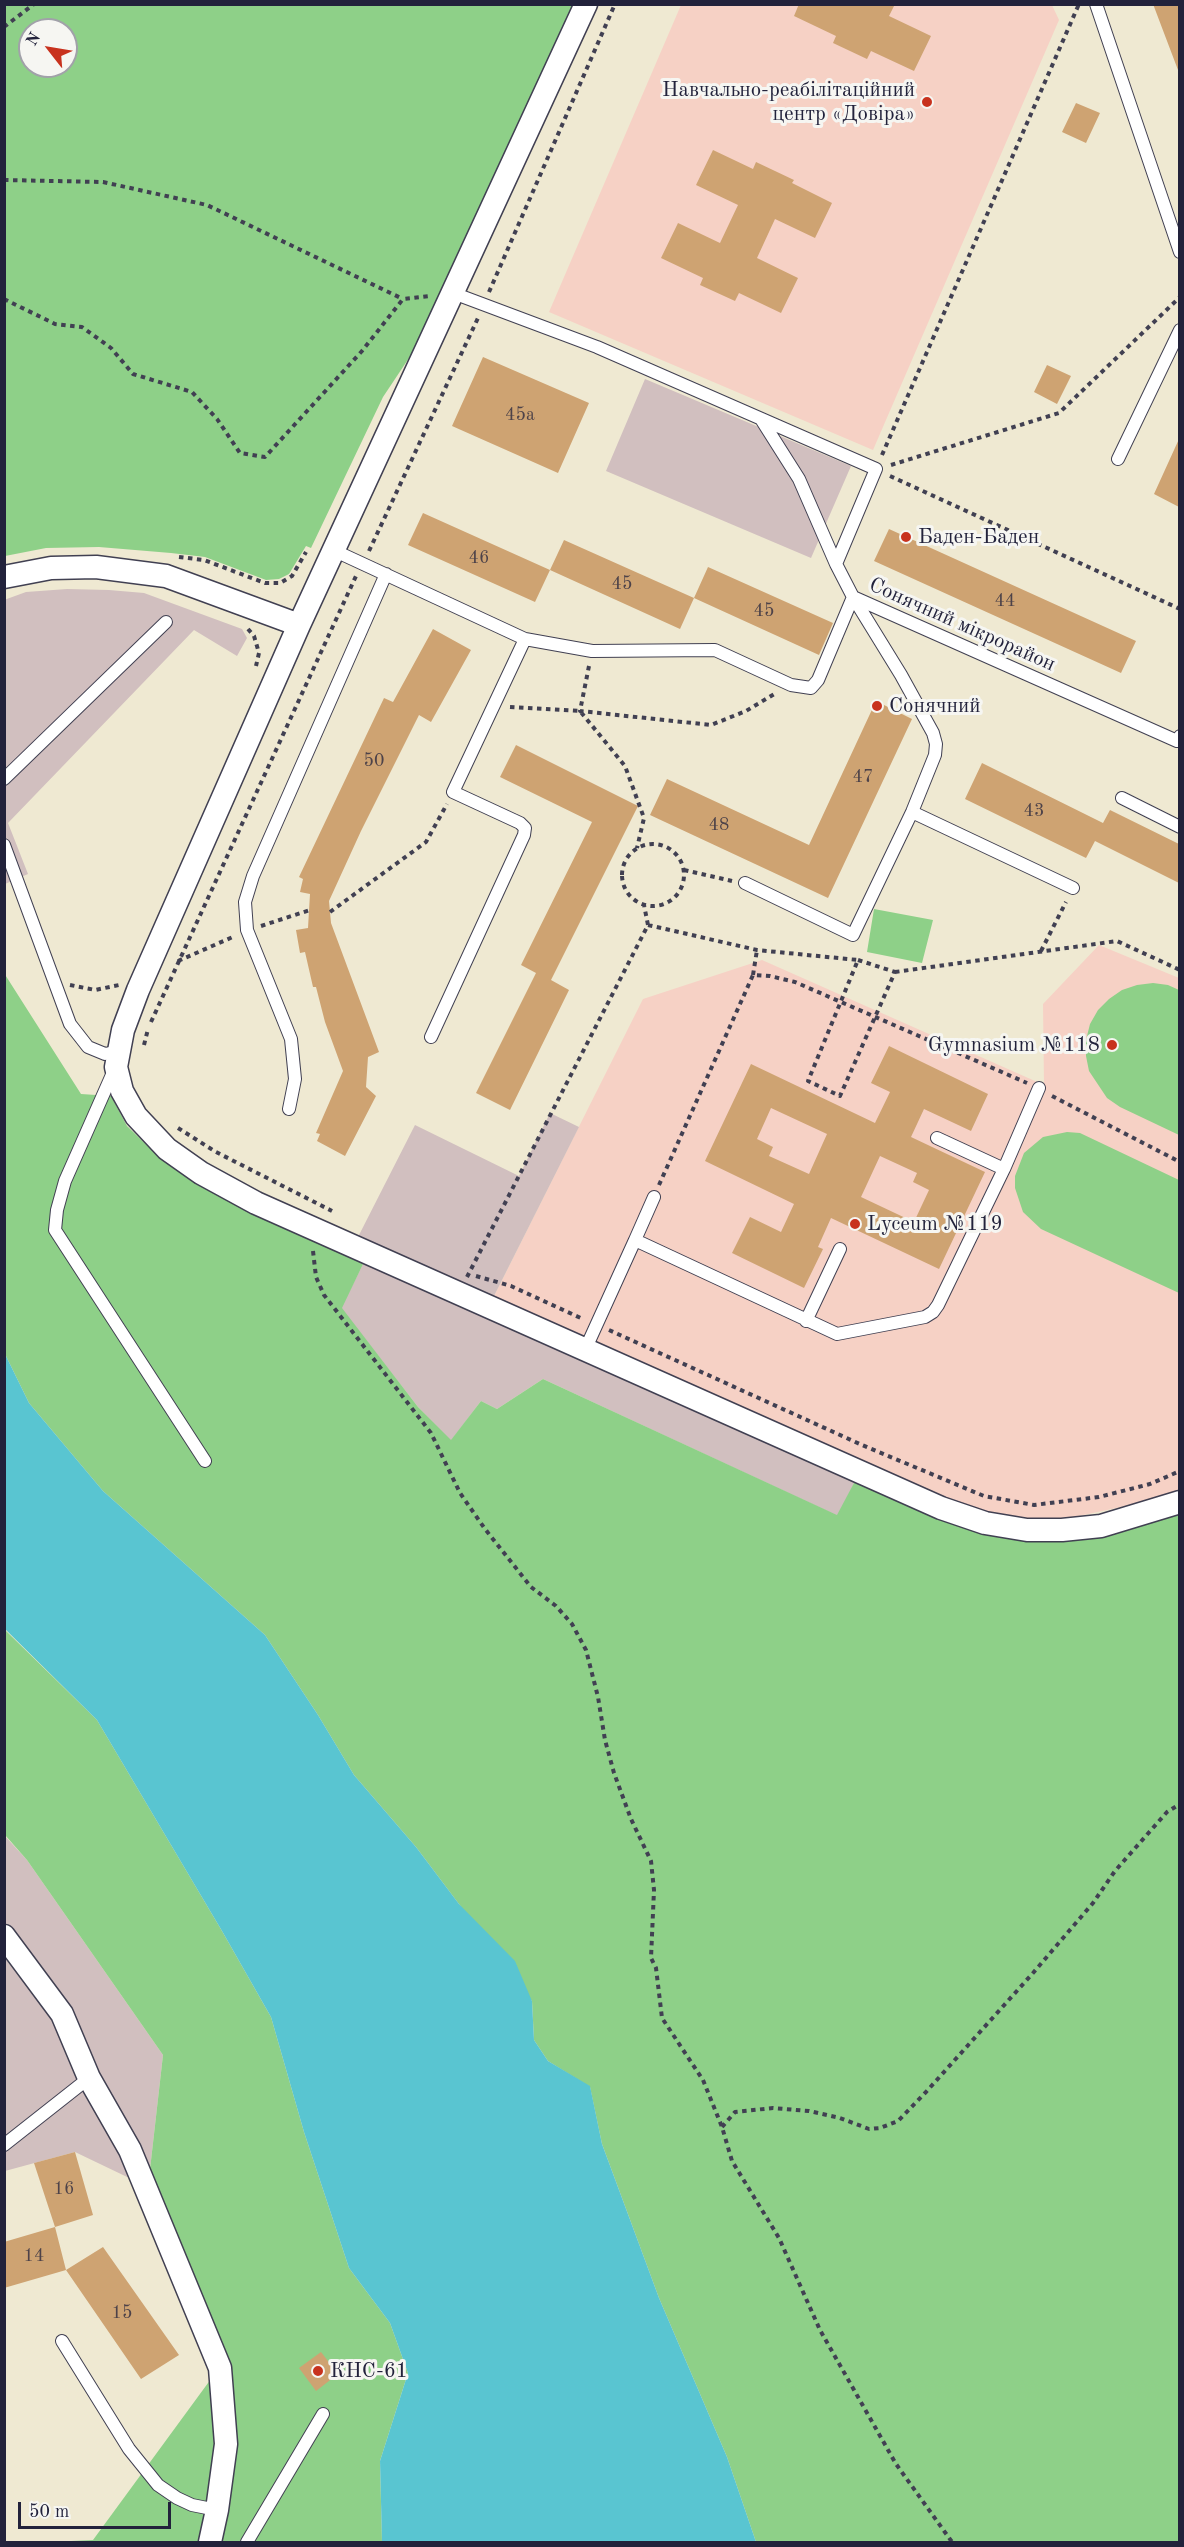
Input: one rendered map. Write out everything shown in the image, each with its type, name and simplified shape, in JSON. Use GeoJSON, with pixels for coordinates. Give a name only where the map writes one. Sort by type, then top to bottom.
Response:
{"type":"FeatureCollection","features":[{"type":"Feature","properties":{"kind":"street"},"geometry":{"type":"LineString","coordinates":[[586,4],[333,550],[138,990],[123,1030],[125,1057],[122,1091],[136,1116],[167,1149],[201,1173],[256,1203],[315,1229],[464,1284],[585,1350],[941,1508],[985,1523],[1027,1530],[1101,1526],[1179,1502]]}},
{"type":"Feature","properties":{"kind":"street"},"geometry":{"type":"LineString","coordinates":[[4,577],[51,568],[96,567],[166,576],[299,625]]}},
{"type":"Feature","properties":{"kind":"street"},"geometry":{"type":"LineString","coordinates":[[4,1936],[62,2014],[89,2079],[130,2150],[220,2368],[226,2444],[210,2542]]}},
{"type":"Feature","properties":{"kind":"lane"},"geometry":{"type":"LineString","coordinates":[[1096,4],[1179,252]]}},
{"type":"Feature","properties":{"kind":"lane"},"geometry":{"type":"LineString","coordinates":[[453,293],[597,347],[876,469],[836,564]]}},
{"type":"Feature","properties":{"kind":"lane"},"geometry":{"type":"LineString","coordinates":[[1118,459],[1179,330]]}},
{"type":"Feature","properties":{"kind":"lane"},"geometry":{"type":"LineString","coordinates":[[333,550],[525,639],[592,651],[715,650],[791,685],[811,688],[818,680],[853,597],[799,479],[761,419]]}},
{"type":"Feature","properties":{"kind":"lane"},"geometry":{"type":"LineString","coordinates":[[289,1109],[295,1079],[291,1039],[247,930],[244,902],[253,876],[386,574]]}},
{"type":"Feature","properties":{"kind":"lane","name":"Сонячний мікрорайон"},"geometry":{"type":"LineString","coordinates":[[853,597],[1179,739]]}},
{"type":"Feature","properties":{"kind":"lane","name":"Сонячний мікрорайон"},"geometry":{"type":"LineString","coordinates":[[745,883],[853,935],[912,813],[935,755],[936,744],[901,675],[853,597]]}},
{"type":"Feature","properties":{"kind":"lane"},"geometry":{"type":"LineString","coordinates":[[4,779],[166,622]]}},
{"type":"Feature","properties":{"kind":"lane"},"geometry":{"type":"LineString","coordinates":[[431,1037],[524,835],[525,828],[520,823],[453,792],[525,639]]}},
{"type":"Feature","properties":{"kind":"lane"},"geometry":{"type":"LineString","coordinates":[[1122,798],[1179,827]]}},
{"type":"Feature","properties":{"kind":"lane"},"geometry":{"type":"LineString","coordinates":[[912,813],[1073,888]]}},
{"type":"Feature","properties":{"kind":"lane"},"geometry":{"type":"LineString","coordinates":[[4,845],[70,1024],[88,1047],[105,1054],[125,1057],[65,1181],[57,1210],[55,1230],[205,1461]]}},
{"type":"Feature","properties":{"kind":"lane"},"geometry":{"type":"LineString","coordinates":[[634,1240],[837,1334],[925,1317],[933,1312],[1004,1169],[1039,1089]]}},
{"type":"Feature","properties":{"kind":"lane"},"geometry":{"type":"LineString","coordinates":[[937,1138],[1004,1169]]}},
{"type":"Feature","properties":{"kind":"lane"},"geometry":{"type":"LineString","coordinates":[[585,1350],[654,1197]]}},
{"type":"Feature","properties":{"kind":"lane"},"geometry":{"type":"LineString","coordinates":[[806,1321],[840,1249]]}},
{"type":"Feature","properties":{"kind":"lane"},"geometry":{"type":"LineString","coordinates":[[4,2145],[89,2079]]}},
{"type":"Feature","properties":{"kind":"lane"},"geometry":{"type":"LineString","coordinates":[[62,2341],[129,2449],[158,2485],[192,2505],[217,2510]]}},
{"type":"Feature","properties":{"kind":"lane"},"geometry":{"type":"LineString","coordinates":[[248,2542],[323,2414]]}},
{"type":"Feature","properties":{"kind":"path"},"geometry":{"type":"LineString","coordinates":[[4,27],[33,4]]}},
{"type":"Feature","properties":{"kind":"path"},"geometry":{"type":"LineString","coordinates":[[125,1057],[149,1027],[484,305],[615,4]]}},
{"type":"Feature","properties":{"kind":"path"},"geometry":{"type":"LineString","coordinates":[[876,469],[1079,4]]}},
{"type":"Feature","properties":{"kind":"path"},"geometry":{"type":"LineString","coordinates":[[4,180],[103,183],[207,206],[403,299],[453,293]]}},
{"type":"Feature","properties":{"kind":"path"},"geometry":{"type":"LineString","coordinates":[[876,469],[1059,413],[1179,297]]}},
{"type":"Feature","properties":{"kind":"path"},"geometry":{"type":"LineString","coordinates":[[4,299],[55,324],[82,327],[111,348],[133,374],[192,392],[217,419],[240,453],[264,457],[362,351],[403,299]]}},
{"type":"Feature","properties":{"kind":"path"},"geometry":{"type":"LineString","coordinates":[[876,469],[1179,609]]}},
{"type":"Feature","properties":{"kind":"path"},"geometry":{"type":"LineString","coordinates":[[244,625],[254,636],[259,653],[256,667]]}},
{"type":"Feature","properties":{"kind":"path"},"geometry":{"type":"LineString","coordinates":[[580,711],[592,651]]}},
{"type":"Feature","properties":{"kind":"path"},"geometry":{"type":"LineString","coordinates":[[494,706],[580,711],[711,726],[746,711],[791,685]]}},
{"type":"Feature","properties":{"kind":"path"},"geometry":{"type":"LineString","coordinates":[[580,711],[625,766],[644,818],[637,848],[624,863],[623,884],[628,893],[644,905],[655,906],[674,899],[681,891],[684,870],[682,860],[667,846],[657,843],[637,848]]}},
{"type":"Feature","properties":{"kind":"path"},"geometry":{"type":"LineString","coordinates":[[330,912],[426,842],[453,792]]}},
{"type":"Feature","properties":{"kind":"path"},"geometry":{"type":"LineString","coordinates":[[684,870],[745,883]]}},
{"type":"Feature","properties":{"kind":"path"},"geometry":{"type":"LineString","coordinates":[[1040,952],[1073,888]]}},
{"type":"Feature","properties":{"kind":"path"},"geometry":{"type":"LineString","coordinates":[[464,1284],[648,925],[644,905]]}},
{"type":"Feature","properties":{"kind":"path"},"geometry":{"type":"LineString","coordinates":[[247,930],[310,910]]}},
{"type":"Feature","properties":{"kind":"path"},"geometry":{"type":"LineString","coordinates":[[648,925],[757,950],[858,960],[895,972],[1117,941],[1179,970]]}},
{"type":"Feature","properties":{"kind":"path"},"geometry":{"type":"LineString","coordinates":[[654,1197],[753,975],[757,950]]}},
{"type":"Feature","properties":{"kind":"path"},"geometry":{"type":"LineString","coordinates":[[858,960],[808,1081],[840,1096],[895,972]]}},
{"type":"Feature","properties":{"kind":"path"},"geometry":{"type":"LineString","coordinates":[[753,975],[770,976],[795,982],[1039,1089],[1179,1162]]}},
{"type":"Feature","properties":{"kind":"path"},"geometry":{"type":"LineString","coordinates":[[177,1127],[216,1152],[343,1217]]}},
{"type":"Feature","properties":{"kind":"path"},"geometry":{"type":"LineString","coordinates":[[315,1229],[312,1260],[324,1296],[431,1433],[460,1493],[490,1536],[531,1587],[556,1606],[572,1624],[586,1650],[614,1773],[631,1819],[651,1861],[654,1890],[651,1958],[656,1968],[662,2018],[703,2080],[722,2127],[732,2160],[779,2238],[820,2330],[896,2464],[952,2542]]}},
{"type":"Feature","properties":{"kind":"path"},"geometry":{"type":"LineString","coordinates":[[459,1269],[464,1284]]}},
{"type":"Feature","properties":{"kind":"path"},"geometry":{"type":"LineString","coordinates":[[464,1284],[511,1286],[862,1445],[984,1496],[1034,1505],[1099,1497],[1150,1484],[1179,1471]]}},
{"type":"Feature","properties":{"kind":"path"},"geometry":{"type":"LineString","coordinates":[[722,2127],[735,2112],[773,2108],[809,2111],[840,2118],[868,2129],[880,2128],[898,2121],[927,2092],[1039,1966],[1093,1903],[1115,1871],[1167,1812],[1179,1804]]}},
{"type":"Feature","properties":{"kind":"shaded area"},"geometry":{"type":"Polygon","coordinates":[[[681,5],[1052,5],[1059,20],[873,450],[549,312],[681,5]]]}},
{"type":"Feature","properties":{"kind":"shaded area"},"geometry":{"type":"Polygon","coordinates":[[[645,379],[851,466],[811,558],[606,471],[645,379]]]}},
{"type":"Feature","properties":{"kind":"shaded area"},"geometry":{"type":"Polygon","coordinates":[[[67,589],[144,593],[242,629],[247,638],[237,656],[194,630],[8,823],[28,874],[5,884],[4,600],[26,592],[67,589]]]}},
{"type":"Feature","properties":{"kind":"shaded area","name":"Lyceum №119"},"geometry":{"type":"Polygon","coordinates":[[[1099,945],[1179,978],[1179,1490],[1149,1501],[1065,1519],[1029,1521],[988,1514],[945,1500],[493,1298],[643,999],[762,960],[1044,1085],[1043,1004],[1099,945]]]}},
{"type":"Feature","properties":{"kind":"shaded area"},"geometry":{"type":"Polygon","coordinates":[[[550,1113],[579,1127],[493,1298],[358,1237],[415,1125],[519,1176],[550,1113]]]}},
{"type":"Feature","properties":{"kind":"shaded area"},"geometry":{"type":"Polygon","coordinates":[[[364,1262],[855,1481],[838,1516],[543,1379],[497,1409],[481,1401],[451,1441],[418,1407],[341,1308],[364,1262]]]}},
{"type":"Feature","properties":{"kind":"shaded area"},"geometry":{"type":"Polygon","coordinates":[[[4,1835],[27,1860],[163,2055],[148,2187],[75,2152],[5,2171],[4,1835]]]}},
{"type":"Feature","properties":{"kind":"green space"},"geometry":{"type":"Polygon","coordinates":[[[5,5],[574,5],[417,346],[383,397],[311,548],[306,546],[289,574],[279,579],[266,580],[205,557],[99,547],[46,548],[5,556],[5,5]]]}},
{"type":"Feature","properties":{"kind":"green space"},"geometry":{"type":"Polygon","coordinates":[[[874,909],[933,920],[922,963],[867,952],[874,909]]]}},
{"type":"Feature","properties":{"kind":"green space"},"geometry":{"type":"Polygon","coordinates":[[[4,973],[81,1094],[111,1096],[127,1126],[159,1157],[193,1181],[364,1262],[342,1308],[418,1407],[451,1440],[481,1401],[497,1409],[543,1379],[837,1515],[855,1481],[981,1531],[1179,1510],[1179,2542],[756,2542],[727,2457],[659,2298],[602,2144],[590,2087],[548,2061],[534,2040],[532,2001],[416,1847],[354,1775],[318,1715],[265,1635],[103,1491],[29,1403],[5,1354],[4,973]]]}},
{"type":"Feature","properties":{"kind":"green space"},"geometry":{"type":"Polygon","coordinates":[[[1153,983],[1168,985],[1179,990],[1179,1135],[1120,1107],[1107,1098],[1089,1071],[1086,1056],[1086,1040],[1090,1024],[1098,1010],[1122,990],[1153,983]]]}},
{"type":"Feature","properties":{"kind":"green space"},"geometry":{"type":"Polygon","coordinates":[[[1067,1132],[1080,1133],[1179,1180],[1179,1293],[1041,1229],[1023,1212],[1015,1188],[1015,1176],[1024,1153],[1043,1137],[1067,1132]]]}},
{"type":"Feature","properties":{"kind":"green space"},"geometry":{"type":"Polygon","coordinates":[[[4,1629],[97,1720],[271,2017],[304,2132],[349,2268],[390,2323],[408,2373],[380,2461],[382,2542],[49,2542],[93,2540],[219,2368],[148,2187],[163,2055],[27,1860],[5,1835],[4,1629]]]}},
{"type":"Feature","properties":{"kind":"water"},"geometry":{"type":"Polygon","coordinates":[[[5,1354],[29,1403],[103,1491],[265,1635],[318,1715],[354,1775],[416,1847],[459,1904],[515,1961],[532,2001],[534,2040],[548,2061],[590,2086],[602,2144],[659,2298],[727,2457],[756,2542],[382,2542],[380,2461],[408,2373],[390,2323],[349,2268],[304,2132],[271,2017],[97,1720],[5,1629],[5,1354]]]}},
{"type":"Feature","properties":{"kind":"building"},"geometry":{"type":"Polygon","coordinates":[[[799,4],[895,4],[889,16],[931,36],[914,71],[871,51],[867,59],[833,43],[836,36],[794,16],[799,4]]]}},
{"type":"Feature","properties":{"kind":"building"},"geometry":{"type":"Polygon","coordinates":[[[1153,4],[1179,4],[1179,70],[1178,70],[1153,4]]]}},
{"type":"Feature","properties":{"kind":"building"},"geometry":{"type":"Polygon","coordinates":[[[1076,103],[1100,113],[1086,143],[1062,132],[1076,103]]]}},
{"type":"Feature","properties":{"kind":"building"},"geometry":{"type":"Polygon","coordinates":[[[713,150],[753,169],[756,162],[794,180],[792,183],[832,203],[815,238],[775,219],[757,258],[798,278],[781,313],[739,293],[735,301],[700,285],[703,278],[661,258],[678,223],[720,243],[738,205],[696,185],[713,150]]]}},
{"type":"Feature","properties":{"kind":"building"},"geometry":{"type":"Polygon","coordinates":[[[483,357],[589,403],[558,473],[452,426],[483,357]]]}},
{"type":"Feature","properties":{"kind":"building"},"geometry":{"type":"Polygon","coordinates":[[[1047,365],[1071,376],[1057,404],[1034,392],[1047,365]]]}},
{"type":"Feature","properties":{"kind":"building"},"geometry":{"type":"Polygon","coordinates":[[[1179,439],[1179,507],[1154,494],[1179,439]]]}},
{"type":"Feature","properties":{"kind":"building"},"geometry":{"type":"Polygon","coordinates":[[[423,513],[550,570],[535,602],[408,545],[423,513]]]}},
{"type":"Feature","properties":{"kind":"building"},"geometry":{"type":"Polygon","coordinates":[[[889,529],[1136,641],[1121,673],[874,561],[889,529]]]}},
{"type":"Feature","properties":{"kind":"building"},"geometry":{"type":"Polygon","coordinates":[[[564,540],[694,598],[680,629],[550,570],[564,540]]]}},
{"type":"Feature","properties":{"kind":"building"},"geometry":{"type":"Polygon","coordinates":[[[708,567],[833,623],[819,655],[694,598],[708,567]]]}},
{"type":"Feature","properties":{"kind":"building"},"geometry":{"type":"Polygon","coordinates":[[[433,629],[471,650],[431,722],[419,715],[329,901],[331,923],[379,1052],[368,1057],[366,1087],[376,1096],[345,1156],[317,1141],[320,1134],[316,1133],[343,1071],[325,1022],[316,987],[313,987],[305,952],[300,953],[296,930],[308,928],[310,894],[300,892],[303,879],[299,877],[384,698],[393,702],[433,629]]]}},
{"type":"Feature","properties":{"kind":"building"},"geometry":{"type":"Polygon","coordinates":[[[876,701],[912,719],[828,898],[650,815],[667,779],[809,845],[876,701]]]}},
{"type":"Feature","properties":{"kind":"building"},"geometry":{"type":"Polygon","coordinates":[[[516,745],[638,806],[551,980],[569,990],[510,1110],[476,1093],[536,973],[521,965],[592,822],[500,777],[516,745]]]}},
{"type":"Feature","properties":{"kind":"building"},"geometry":{"type":"Polygon","coordinates":[[[982,763],[1103,823],[1110,810],[1179,844],[1179,883],[1095,841],[1086,858],[965,799],[982,763]]]}},
{"type":"Feature","properties":{"kind":"building"},"geometry":{"type":"Polygon","coordinates":[[[889,1046],[988,1094],[971,1131],[924,1109],[911,1137],[985,1172],[939,1269],[831,1218],[818,1247],[823,1249],[804,1288],[732,1253],[750,1217],[781,1232],[794,1204],[705,1161],[751,1064],[875,1123],[890,1092],[871,1083],[889,1046]],[[771,1108],[757,1139],[773,1147],[769,1156],[809,1174],[827,1134],[771,1108]],[[880,1156],[861,1197],[914,1222],[929,1190],[913,1182],[917,1173],[880,1156]]]}},
{"type":"Feature","properties":{"kind":"building"},"geometry":{"type":"Polygon","coordinates":[[[75,2152],[93,2215],[55,2227],[34,2163],[75,2152]]]}},
{"type":"Feature","properties":{"kind":"building"},"geometry":{"type":"Polygon","coordinates":[[[55,2227],[66,2270],[4,2288],[4,2242],[55,2227]]]}},
{"type":"Feature","properties":{"kind":"building"},"geometry":{"type":"Polygon","coordinates":[[[103,2247],[179,2355],[141,2379],[66,2270],[103,2247]]]}},
{"type":"Feature","properties":{"kind":"building","name":"КНС-61"},"geometry":{"type":"Polygon","coordinates":[[[321,2352],[338,2374],[316,2391],[299,2368],[321,2352]]]}},
{"type":"Feature","properties":{"kind":"place","name":"Навчально-реабілітаційний центр «Довіра»"},"geometry":{"type":"Point","coordinates":[927,102]}},
{"type":"Feature","properties":{"kind":"place","name":"Баден-Баден"},"geometry":{"type":"Point","coordinates":[906,537]}},
{"type":"Feature","properties":{"kind":"place","name":"Сонячний"},"geometry":{"type":"Point","coordinates":[877,706]}},
{"type":"Feature","properties":{"kind":"place","name":"Gymnasium №118"},"geometry":{"type":"Point","coordinates":[1112,1045]}},
{"type":"Feature","properties":{"kind":"place","name":"Lyceum №119"},"geometry":{"type":"Point","coordinates":[855,1224]}},
{"type":"Feature","properties":{"kind":"place","name":"КНС-61"},"geometry":{"type":"Point","coordinates":[318,2371]}}]}
